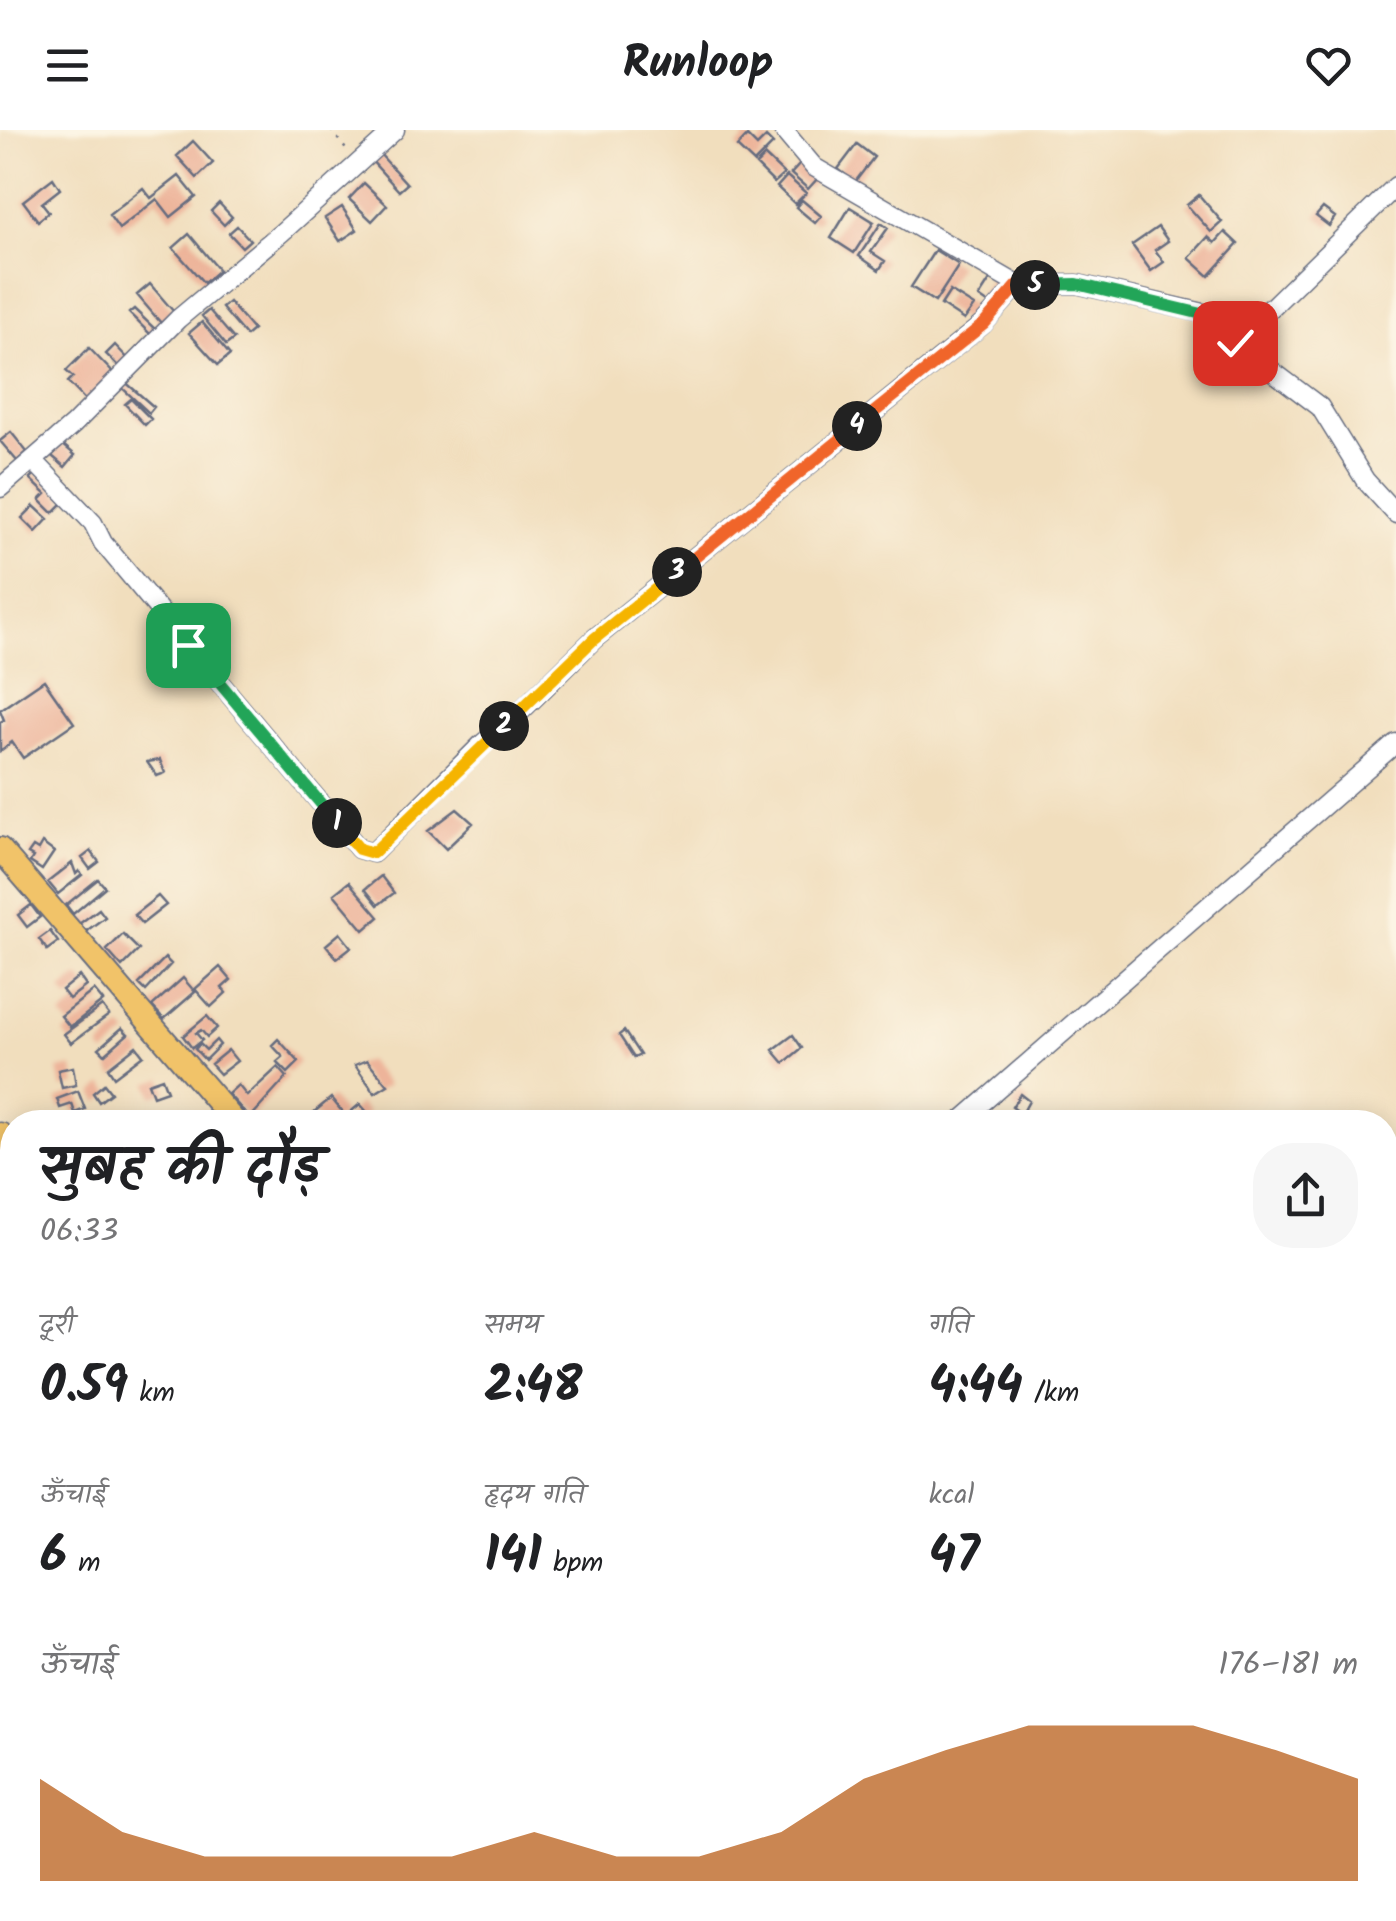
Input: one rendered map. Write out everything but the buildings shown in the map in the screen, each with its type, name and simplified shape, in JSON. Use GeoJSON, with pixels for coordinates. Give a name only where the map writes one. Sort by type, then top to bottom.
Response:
{"type":"FeatureCollection","features":[{"type":"Feature","properties":{"kind":"main road"},"geometry":{"type":"LineString","coordinates":[[0,848],[225,1110]]}},
{"type":"Feature","properties":{"kind":"street"},"geometry":{"type":"LineString","coordinates":[[0,488],[74,425],[178,318],[394,130]]}},
{"type":"Feature","properties":{"kind":"street"},"geometry":{"type":"LineString","coordinates":[[783,130],[814,167],[1018,285],[1077,284],[1202,314],[1320,407],[1364,480],[1396,514]]}},
{"type":"Feature","properties":{"kind":"street"},"geometry":{"type":"LineString","coordinates":[[1235,343],[1396,186]]}},
{"type":"Feature","properties":{"kind":"street"},"geometry":{"type":"LineString","coordinates":[[33,460],[92,523],[103,543],[359,849],[373,853],[594,639],[984,324],[1018,285]]}},
{"type":"Feature","properties":{"kind":"street"},"geometry":{"type":"LineString","coordinates":[[974,1110],[1396,742]]}},
{"type":"Feature","properties":{"kind":"path"},"geometry":{"type":"LineString","coordinates":[[331,130],[358,165]]}},
{"type":"Feature","properties":{"kind":"route"},"geometry":{"type":"LineString","coordinates":[[188,645],[359,849],[373,853],[594,639],[984,324],[1018,285],[1077,284],[1202,314],[1235,343]]}}]}
